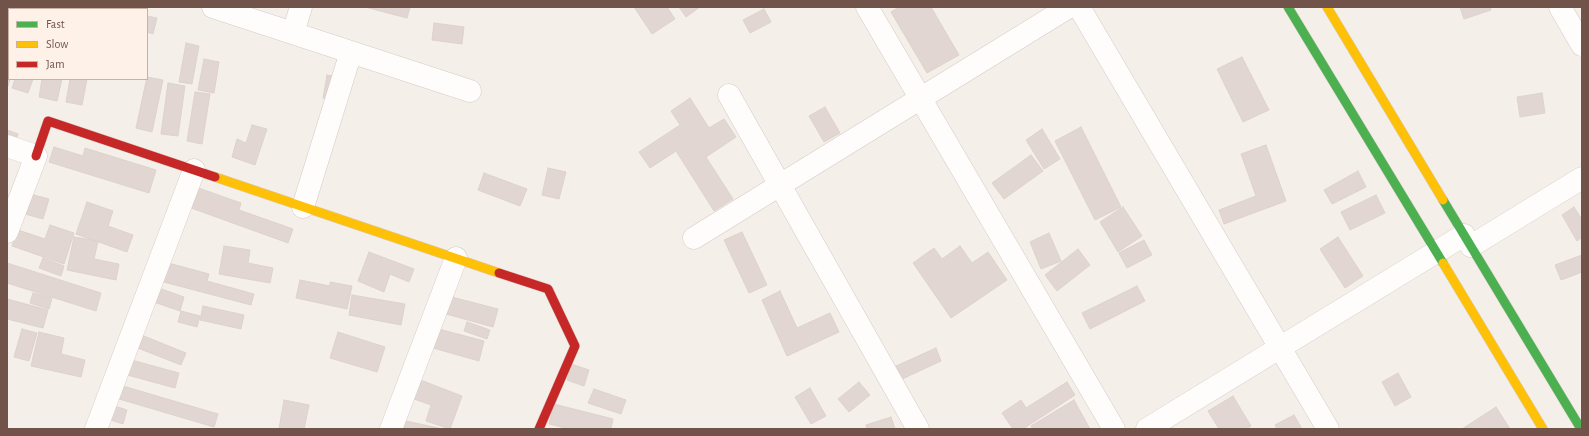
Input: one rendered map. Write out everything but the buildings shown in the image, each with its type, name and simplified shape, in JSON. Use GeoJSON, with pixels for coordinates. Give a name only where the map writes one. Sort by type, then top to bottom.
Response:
{"type":"FeatureCollection","features":[{"type":"Feature","properties":{"kind":"street"},"geometry":{"type":"LineString","coordinates":[[213,7],[470,91]]}},
{"type":"Feature","properties":{"kind":"street"},"geometry":{"type":"LineString","coordinates":[[293,33],[301,7]]}},
{"type":"Feature","properties":{"kind":"street"},"geometry":{"type":"LineString","coordinates":[[868,7],[1114,429]]}},
{"type":"Feature","properties":{"kind":"street"},"geometry":{"type":"LineString","coordinates":[[694,238],[1069,7]]}},
{"type":"Feature","properties":{"kind":"street"},"geometry":{"type":"LineString","coordinates":[[1079,7],[1328,429]]}},
{"type":"Feature","properties":{"kind":"street"},"geometry":{"type":"LineString","coordinates":[[1288,7],[1543,429]]}},
{"type":"Feature","properties":{"kind":"street"},"geometry":{"type":"LineString","coordinates":[[1327,7],[1581,429]]}},
{"type":"Feature","properties":{"kind":"street"},"geometry":{"type":"LineString","coordinates":[[1560,7],[1582,45]]}},
{"type":"Feature","properties":{"kind":"street"},"geometry":{"type":"LineString","coordinates":[[303,207],[352,52]]}},
{"type":"Feature","properties":{"kind":"street"},"geometry":{"type":"LineString","coordinates":[[729,95],[918,429]]}},
{"type":"Feature","properties":{"kind":"street"},"geometry":{"type":"LineString","coordinates":[[7,232],[48,121],[548,289],[575,346],[539,429]]}},
{"type":"Feature","properties":{"kind":"street"},"geometry":{"type":"LineString","coordinates":[[7,146],[36,156]]}},
{"type":"Feature","properties":{"kind":"street"},"geometry":{"type":"LineString","coordinates":[[98,428],[194,170]]}},
{"type":"Feature","properties":{"kind":"street"},"geometry":{"type":"LineString","coordinates":[[1147,429],[1436,252],[1467,240],[1582,178]]}},
{"type":"Feature","properties":{"kind":"street"},"geometry":{"type":"LineString","coordinates":[[391,429],[456,258]]}},
{"type":"Feature","properties":{"kind":"traffic: fast"},"geometry":{"type":"LineString","coordinates":[[1288,7],[1443,263]]}},
{"type":"Feature","properties":{"kind":"traffic: fast"},"geometry":{"type":"LineString","coordinates":[[1443,200],[1581,429]]}},
{"type":"Feature","properties":{"kind":"traffic: slow"},"geometry":{"type":"LineString","coordinates":[[1327,7],[1443,200]]}},
{"type":"Feature","properties":{"kind":"traffic: slow"},"geometry":{"type":"LineString","coordinates":[[215,177],[499,273]]}},
{"type":"Feature","properties":{"kind":"traffic: slow"},"geometry":{"type":"LineString","coordinates":[[1443,263],[1543,429]]}},
{"type":"Feature","properties":{"kind":"traffic: jam"},"geometry":{"type":"LineString","coordinates":[[36,156],[48,121],[215,177]]}},
{"type":"Feature","properties":{"kind":"traffic: jam"},"geometry":{"type":"LineString","coordinates":[[499,273],[548,289],[575,346],[539,429]]}}]}
